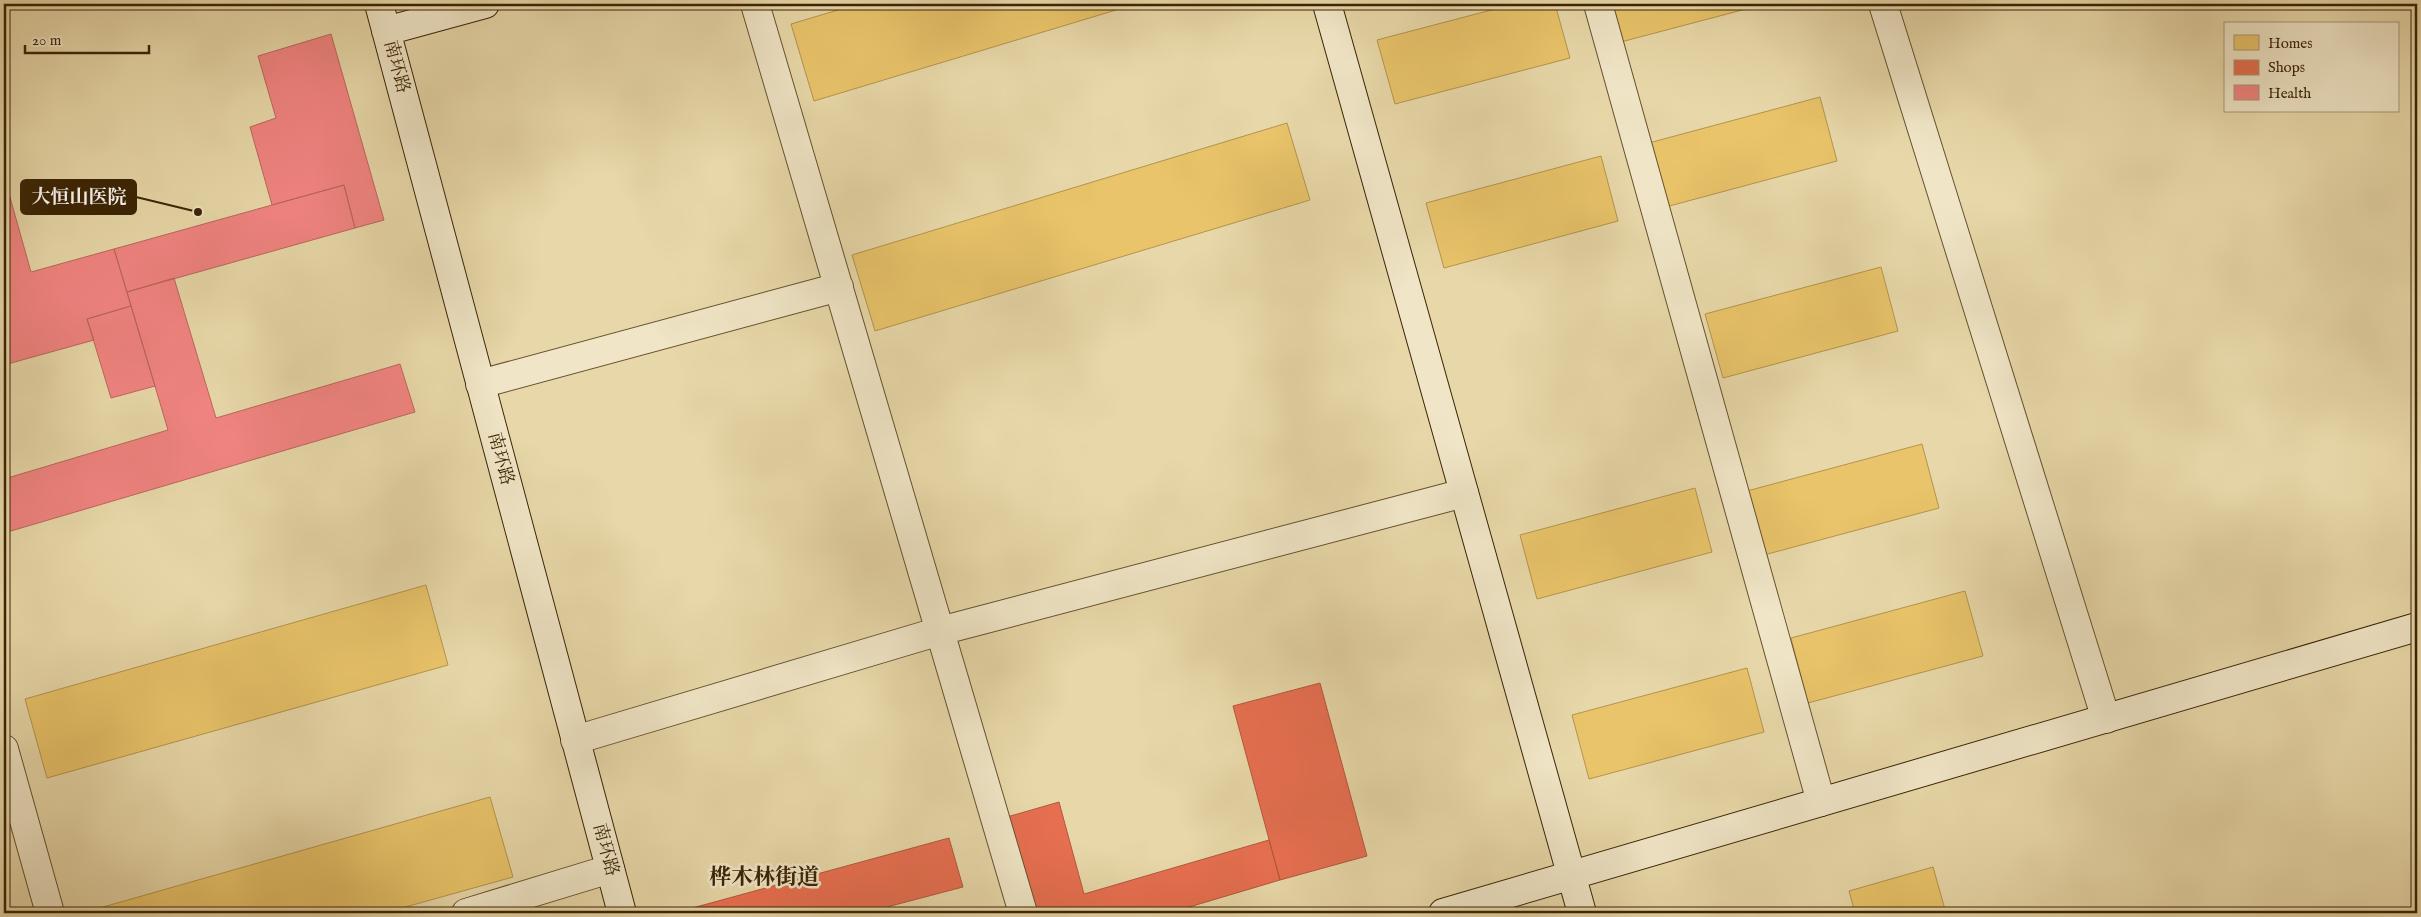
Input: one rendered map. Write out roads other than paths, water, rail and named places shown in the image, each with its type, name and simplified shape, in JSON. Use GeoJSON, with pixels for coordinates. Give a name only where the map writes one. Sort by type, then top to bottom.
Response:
{"type":"FeatureCollection","features":[{"type":"Feature","properties":{"kind":"street","name":"南环路"},"geometry":{"type":"LineString","coordinates":[[379,4],[622,913]]}},
{"type":"Feature","properties":{"kind":"street"},"geometry":{"type":"LineString","coordinates":[[386,31],[485,4]]}},
{"type":"Feature","properties":{"kind":"street"},"geometry":{"type":"LineString","coordinates":[[755,4],[1023,913]]}},
{"type":"Feature","properties":{"kind":"street"},"geometry":{"type":"LineString","coordinates":[[1327,4],[1582,913]]}},
{"type":"Feature","properties":{"kind":"street"},"geometry":{"type":"LineString","coordinates":[[1598,4],[1821,802]]}},
{"type":"Feature","properties":{"kind":"street"},"geometry":{"type":"LineString","coordinates":[[1883,4],[2106,719]]}},
{"type":"Feature","properties":{"kind":"street"},"geometry":{"type":"LineString","coordinates":[[480,384],[838,286]]}},
{"type":"Feature","properties":{"kind":"street"},"geometry":{"type":"LineString","coordinates":[[575,740],[940,631],[1464,493]]}},
{"type":"Feature","properties":{"kind":"street"},"geometry":{"type":"LineString","coordinates":[[1443,913],[1571,877],[2417,627]]}},
{"type":"Feature","properties":{"kind":"street"},"geometry":{"type":"LineString","coordinates":[[4,749],[50,913]]}},
{"type":"Feature","properties":{"kind":"street"},"geometry":{"type":"LineString","coordinates":[[466,913],[610,869]]}},
{"type":"Feature","properties":{"kind":"place","name":"大恒山医院"},"geometry":{"type":"Point","coordinates":[198,212]}},
{"type":"Feature","properties":{"kind":"district","name":"桦木林街道"},"geometry":{"type":"Point","coordinates":[764,878]}}]}
